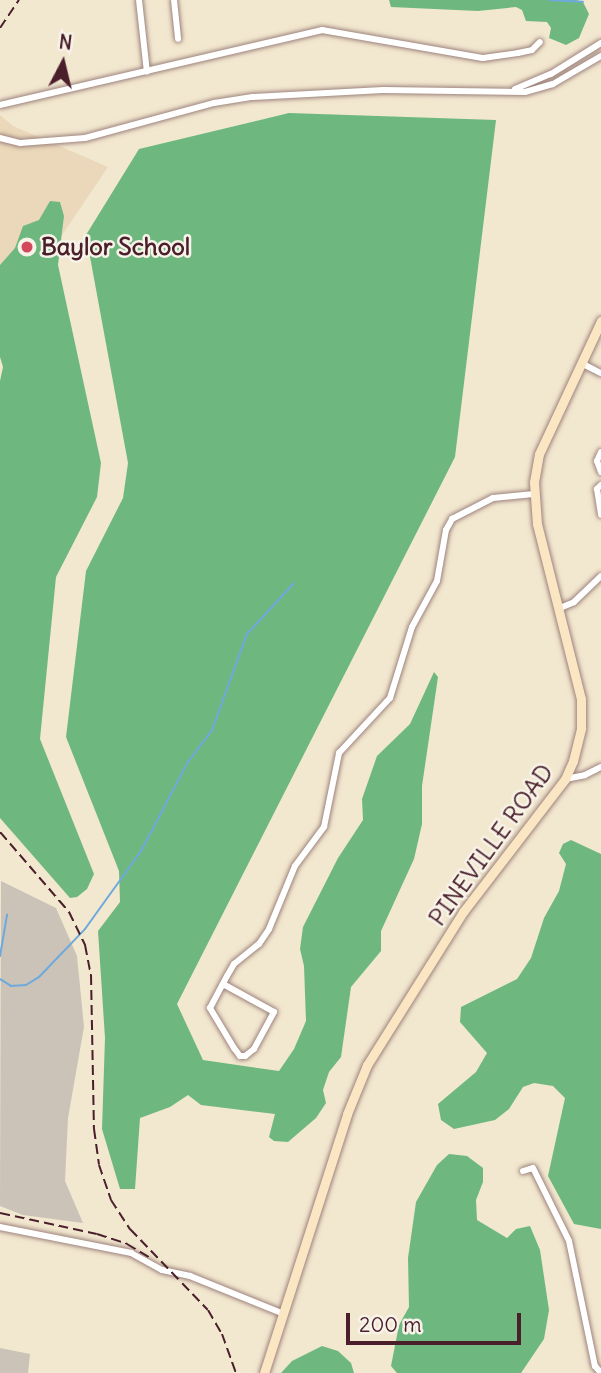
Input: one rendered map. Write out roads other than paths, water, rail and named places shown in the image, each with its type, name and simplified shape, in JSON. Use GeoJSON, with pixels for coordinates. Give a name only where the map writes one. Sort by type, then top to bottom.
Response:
{"type":"FeatureCollection","features":[{"type":"Feature","properties":{"kind":"main road","name":"PINEVILLE ROAD"},"geometry":{"type":"LineString","coordinates":[[264,1373],[347,1114],[367,1065],[463,912],[565,779],[581,728],[581,699],[537,524],[534,494],[539,454],[601,321]]}},
{"type":"Feature","properties":{"kind":"street"},"geometry":{"type":"LineString","coordinates":[[139,0],[147,72]]}},
{"type":"Feature","properties":{"kind":"street"},"geometry":{"type":"LineString","coordinates":[[174,0],[178,38]]}},
{"type":"Feature","properties":{"kind":"street"},"geometry":{"type":"LineString","coordinates":[[0,105],[322,30],[483,58],[531,50],[540,42]]}},
{"type":"Feature","properties":{"kind":"street"},"geometry":{"type":"LineString","coordinates":[[506,92],[551,74],[601,43]]}},
{"type":"Feature","properties":{"kind":"street"},"geometry":{"type":"LineString","coordinates":[[0,138],[20,143],[85,138],[214,103],[253,97],[383,90],[525,92],[553,84],[601,56]]}},
{"type":"Feature","properties":{"kind":"street"},"geometry":{"type":"LineString","coordinates":[[583,364],[601,373]]}},
{"type":"Feature","properties":{"kind":"street"},"geometry":{"type":"LineString","coordinates":[[601,452],[597,461],[601,472]]}},
{"type":"Feature","properties":{"kind":"street"},"geometry":{"type":"LineString","coordinates":[[601,485],[597,489],[601,515]]}},
{"type":"Feature","properties":{"kind":"street"},"geometry":{"type":"LineString","coordinates":[[223,984],[274,1012],[250,1054],[240,1056],[210,1009],[223,984],[234,964],[259,944],[269,929],[295,866],[324,827],[339,753],[390,698],[412,627],[437,580],[446,530],[452,519],[493,498],[534,494]]}},
{"type":"Feature","properties":{"kind":"street"},"geometry":{"type":"LineString","coordinates":[[560,608],[574,602],[601,576]]}},
{"type":"Feature","properties":{"kind":"street"},"geometry":{"type":"LineString","coordinates":[[565,779],[585,775],[601,767]]}},
{"type":"Feature","properties":{"kind":"street"},"geometry":{"type":"LineString","coordinates":[[523,1171],[533,1168],[569,1241],[595,1366],[601,1373]]}},
{"type":"Feature","properties":{"kind":"street"},"geometry":{"type":"LineString","coordinates":[[0,1227],[131,1253],[162,1270],[190,1276],[285,1314]]}},
{"type":"Feature","properties":{"kind":"waterway"},"geometry":{"type":"LineString","coordinates":[[549,0],[583,2]]}},
{"type":"Feature","properties":{"kind":"waterway"},"geometry":{"type":"LineString","coordinates":[[0,979],[11,986],[26,985],[39,977],[85,929],[141,851],[188,762],[212,730],[247,634],[294,583]]}},
{"type":"Feature","properties":{"kind":"waterway"},"geometry":{"type":"LineString","coordinates":[[0,956],[7,915]]}},
{"type":"Feature","properties":{"kind":"railway"},"geometry":{"type":"LineString","coordinates":[[0,28],[19,0]]}},
{"type":"Feature","properties":{"kind":"railway"},"geometry":{"type":"LineString","coordinates":[[0,832],[69,912],[85,945],[91,975],[94,1129],[99,1165],[111,1200],[130,1229],[208,1310],[222,1334],[236,1373]]}},
{"type":"Feature","properties":{"kind":"railway"},"geometry":{"type":"LineString","coordinates":[[0,1213],[97,1234],[127,1244],[150,1258]]}},
{"type":"Feature","properties":{"kind":"place","name":"Baylor School"},"geometry":{"type":"Point","coordinates":[27,247]}}]}
